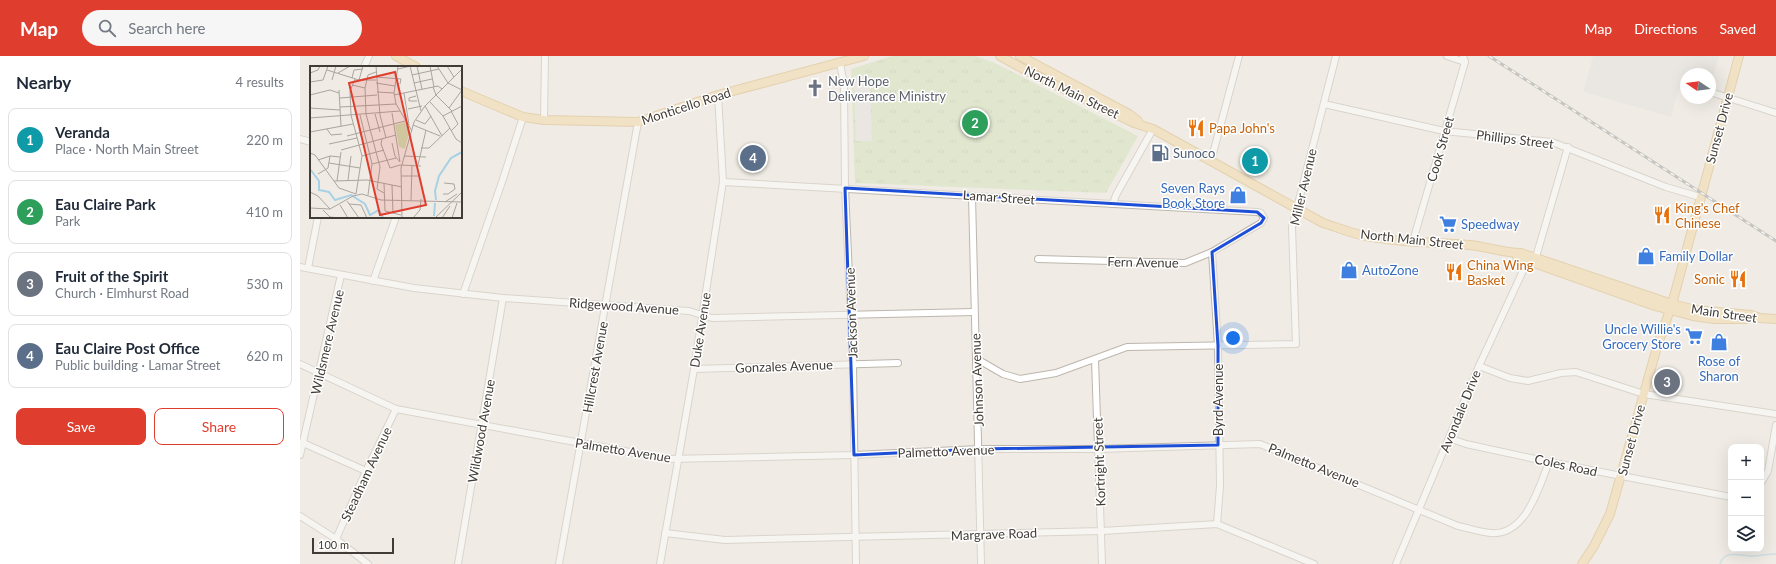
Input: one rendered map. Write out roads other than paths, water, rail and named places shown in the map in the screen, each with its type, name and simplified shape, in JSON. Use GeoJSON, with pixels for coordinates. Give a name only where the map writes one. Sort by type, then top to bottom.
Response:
{"type":"FeatureCollection","features":[{"type":"Feature","properties":{"kind":"main road"},"geometry":{"type":"LineString","coordinates":[[396,56],[414,66]]}},
{"type":"Feature","properties":{"kind":"main road","name":"Monticello Road"},"geometry":{"type":"LineString","coordinates":[[462,91],[522,117],[544,120],[638,122],[718,95],[864,56]]}},
{"type":"Feature","properties":{"kind":"main road","name":"North Main Street"},"geometry":{"type":"LineString","coordinates":[[1000,56],[1043,79],[1134,123],[1149,128]]}},
{"type":"Feature","properties":{"kind":"main road","name":"North Main Street"},"geometry":{"type":"LineString","coordinates":[[1020,56],[1129,114],[1149,128],[1323,223],[1362,236],[1480,246],[1512,253],[1521,253],[1536,257],[1671,306]]}},
{"type":"Feature","properties":{"kind":"main road","name":"Sunset Drive"},"geometry":{"type":"LineString","coordinates":[[1582,564],[1594,546],[1610,514],[1671,306],[1739,56]]}},
{"type":"Feature","properties":{"kind":"main road","name":"North Main Street"},"geometry":{"type":"LineString","coordinates":[[1512,253],[1518,258],[1528,260],[1655,306],[1671,306]]}},
{"type":"Feature","properties":{"kind":"main road","name":"Main Street"},"geometry":{"type":"LineString","coordinates":[[1671,306],[1751,315],[1776,320]]}},
{"type":"Feature","properties":{"kind":"street"},"geometry":{"type":"LineString","coordinates":[[364,66],[369,56]]}},
{"type":"Feature","properties":{"kind":"street"},"geometry":{"type":"LineString","coordinates":[[544,120],[545,56]]}},
{"type":"Feature","properties":{"kind":"street"},"geometry":{"type":"LineString","coordinates":[[1211,162],[1239,56]]}},
{"type":"Feature","properties":{"kind":"street","name":"Miller Avenue"},"geometry":{"type":"LineString","coordinates":[[1218,346],[1296,344],[1292,226],[1336,56]]}},
{"type":"Feature","properties":{"kind":"street"},"geometry":{"type":"LineString","coordinates":[[1447,56],[1464,59]]}},
{"type":"Feature","properties":{"kind":"street","name":"Cook Street"},"geometry":{"type":"LineString","coordinates":[[1413,241],[1464,59]]}},
{"type":"Feature","properties":{"kind":"street","name":"Jackson Avenue"},"geometry":{"type":"LineString","coordinates":[[840,63],[844,85],[845,188],[853,364],[856,564]]}},
{"type":"Feature","properties":{"kind":"street"},"geometry":{"type":"LineString","coordinates":[[1716,94],[1776,113]]}},
{"type":"Feature","properties":{"kind":"street","name":"Duke Avenue"},"geometry":{"type":"LineString","coordinates":[[660,564],[703,316],[723,182],[718,95]]}},
{"type":"Feature","properties":{"kind":"street","name":"Phillips Street"},"geometry":{"type":"LineString","coordinates":[[1324,104],[1444,131],[1544,140],[1568,147],[1666,187],[1700,197]]}},
{"type":"Feature","properties":{"kind":"street"},"geometry":{"type":"LineString","coordinates":[[462,294],[502,182],[522,117]]}},
{"type":"Feature","properties":{"kind":"street","name":"Hillcrest Avenue"},"geometry":{"type":"LineString","coordinates":[[560,564],[638,122]]}},
{"type":"Feature","properties":{"kind":"street"},"geometry":{"type":"LineString","coordinates":[[1113,204],[1149,128]]}},
{"type":"Feature","properties":{"kind":"street"},"geometry":{"type":"LineString","coordinates":[[300,139],[310,142]]}},
{"type":"Feature","properties":{"kind":"street"},"geometry":{"type":"LineString","coordinates":[[1536,257],[1568,147]]}},
{"type":"Feature","properties":{"kind":"street","name":"Lamar Street"},"geometry":{"type":"LineString","coordinates":[[723,182],[1258,212],[1261,213],[1264,218],[1261,223]]}},
{"type":"Feature","properties":{"kind":"street","name":"Johnson Avenue"},"geometry":{"type":"LineString","coordinates":[[972,196],[981,564]]}},
{"type":"Feature","properties":{"kind":"street"},"geometry":{"type":"LineString","coordinates":[[308,268],[318,218]]}},
{"type":"Feature","properties":{"kind":"street"},"geometry":{"type":"LineString","coordinates":[[374,281],[396,218]]}},
{"type":"Feature","properties":{"kind":"street","name":"Fern Avenue"},"geometry":{"type":"LineString","coordinates":[[1038,259],[1185,262],[1212,252],[1261,223]]}},
{"type":"Feature","properties":{"kind":"street","name":"Byrd Avenue"},"geometry":{"type":"LineString","coordinates":[[1212,252],[1218,346],[1218,445],[1220,486],[1217,524]]}},
{"type":"Feature","properties":{"kind":"street","name":"Avondale Drive"},"geometry":{"type":"LineString","coordinates":[[1396,564],[1479,366],[1528,260]]}},
{"type":"Feature","properties":{"kind":"street","name":"Ridgewood Avenue"},"geometry":{"type":"LineString","coordinates":[[300,267],[414,288],[462,294],[689,311],[712,318],[974,312]]}},
{"type":"Feature","properties":{"kind":"street","name":"Wildsmere Avenue"},"geometry":{"type":"LineString","coordinates":[[300,455],[342,275]]}},
{"type":"Feature","properties":{"kind":"street","name":"Wildwood Avenue"},"geometry":{"type":"LineString","coordinates":[[458,564],[503,298]]}},
{"type":"Feature","properties":{"kind":"street"},"geometry":{"type":"LineString","coordinates":[[977,359],[1003,374],[1020,379],[1056,373],[1095,360],[1127,347],[1218,346]]}},
{"type":"Feature","properties":{"kind":"street","name":"Kortright Street"},"geometry":{"type":"LineString","coordinates":[[1095,360],[1102,564]]}},
{"type":"Feature","properties":{"kind":"street","name":"Gonzales Avenue"},"geometry":{"type":"LineString","coordinates":[[694,369],[898,363]]}},
{"type":"Feature","properties":{"kind":"street","name":"Palmetto Avenue"},"geometry":{"type":"LineString","coordinates":[[300,364],[396,409],[668,460],[854,455],[979,449],[1098,449],[1260,444],[1458,526],[1492,533],[1511,529],[1531,508],[1549,462]]}},
{"type":"Feature","properties":{"kind":"street"},"geometry":{"type":"LineString","coordinates":[[1479,366],[1510,378],[1528,381],[1561,373],[1576,372],[1644,394],[1776,414]]}},
{"type":"Feature","properties":{"kind":"street","name":"Steadham Avenue"},"geometry":{"type":"LineString","coordinates":[[336,539],[366,471],[396,409]]}},
{"type":"Feature","properties":{"kind":"street"},"geometry":{"type":"LineString","coordinates":[[1763,480],[1768,471],[1776,425]]}},
{"type":"Feature","properties":{"kind":"street","name":"Coles Road"},"geometry":{"type":"LineString","coordinates":[[1449,438],[1466,444],[1549,462],[1728,496]]}},
{"type":"Feature","properties":{"kind":"street"},"geometry":{"type":"LineString","coordinates":[[303,443],[366,471]]}},
{"type":"Feature","properties":{"kind":"street"},"geometry":{"type":"LineString","coordinates":[[300,516],[336,539],[368,564]]}},
{"type":"Feature","properties":{"kind":"street","name":"Margrave Road"},"geometry":{"type":"LineString","coordinates":[[665,533],[725,540],[1102,531],[1217,524],[1314,564]]}},
{"type":"Feature","properties":{"kind":"waterway"},"geometry":{"type":"LineString","coordinates":[[1720,564],[1725,557],[1732,554],[1750,556],[1776,554]]}},
{"type":"Feature","properties":{"kind":"railway"},"geometry":{"type":"LineString","coordinates":[[1489,56],[1776,241]]}},
{"type":"Feature","properties":{"kind":"place","name":"New Hope Deliverance Ministry"},"geometry":{"type":"Point","coordinates":[815,88]}},
{"type":"Feature","properties":{"kind":"place","name":"Eau Claire Park"},"geometry":{"type":"Point","coordinates":[975,123]}},
{"type":"Feature","properties":{"kind":"place","name":"Papa John's"},"geometry":{"type":"Point","coordinates":[1196,128]}},
{"type":"Feature","properties":{"kind":"place","name":"Sunoco"},"geometry":{"type":"Point","coordinates":[1160,153]}},
{"type":"Feature","properties":{"kind":"place","name":"Eau Claire Post Office"},"geometry":{"type":"Point","coordinates":[753,158]}},
{"type":"Feature","properties":{"kind":"place","name":"Veranda"},"geometry":{"type":"Point","coordinates":[1255,161]}},
{"type":"Feature","properties":{"kind":"place","name":"Seven Rays Book Store"},"geometry":{"type":"Point","coordinates":[1238,195]}},
{"type":"Feature","properties":{"kind":"place","name":"King's Chef Chinese"},"geometry":{"type":"Point","coordinates":[1662,215]}},
{"type":"Feature","properties":{"kind":"place","name":"Speedway"},"geometry":{"type":"Point","coordinates":[1448,224]}},
{"type":"Feature","properties":{"kind":"place","name":"Family Dollar"},"geometry":{"type":"Point","coordinates":[1646,256]}},
{"type":"Feature","properties":{"kind":"place","name":"AutoZone"},"geometry":{"type":"Point","coordinates":[1349,270]}},
{"type":"Feature","properties":{"kind":"place","name":"China Wing Basket"},"geometry":{"type":"Point","coordinates":[1454,272]}},
{"type":"Feature","properties":{"kind":"place","name":"Sonic"},"geometry":{"type":"Point","coordinates":[1738,279]}},
{"type":"Feature","properties":{"kind":"place","name":"Uncle Willie's Grocery Store"},"geometry":{"type":"Point","coordinates":[1694,336]}},
{"type":"Feature","properties":{"kind":"place","name":"Rose of Sharon"},"geometry":{"type":"Point","coordinates":[1719,342]}},
{"type":"Feature","properties":{"kind":"place","name":"Fruit of the Spirit"},"geometry":{"type":"Point","coordinates":[1667,382]}}]}
